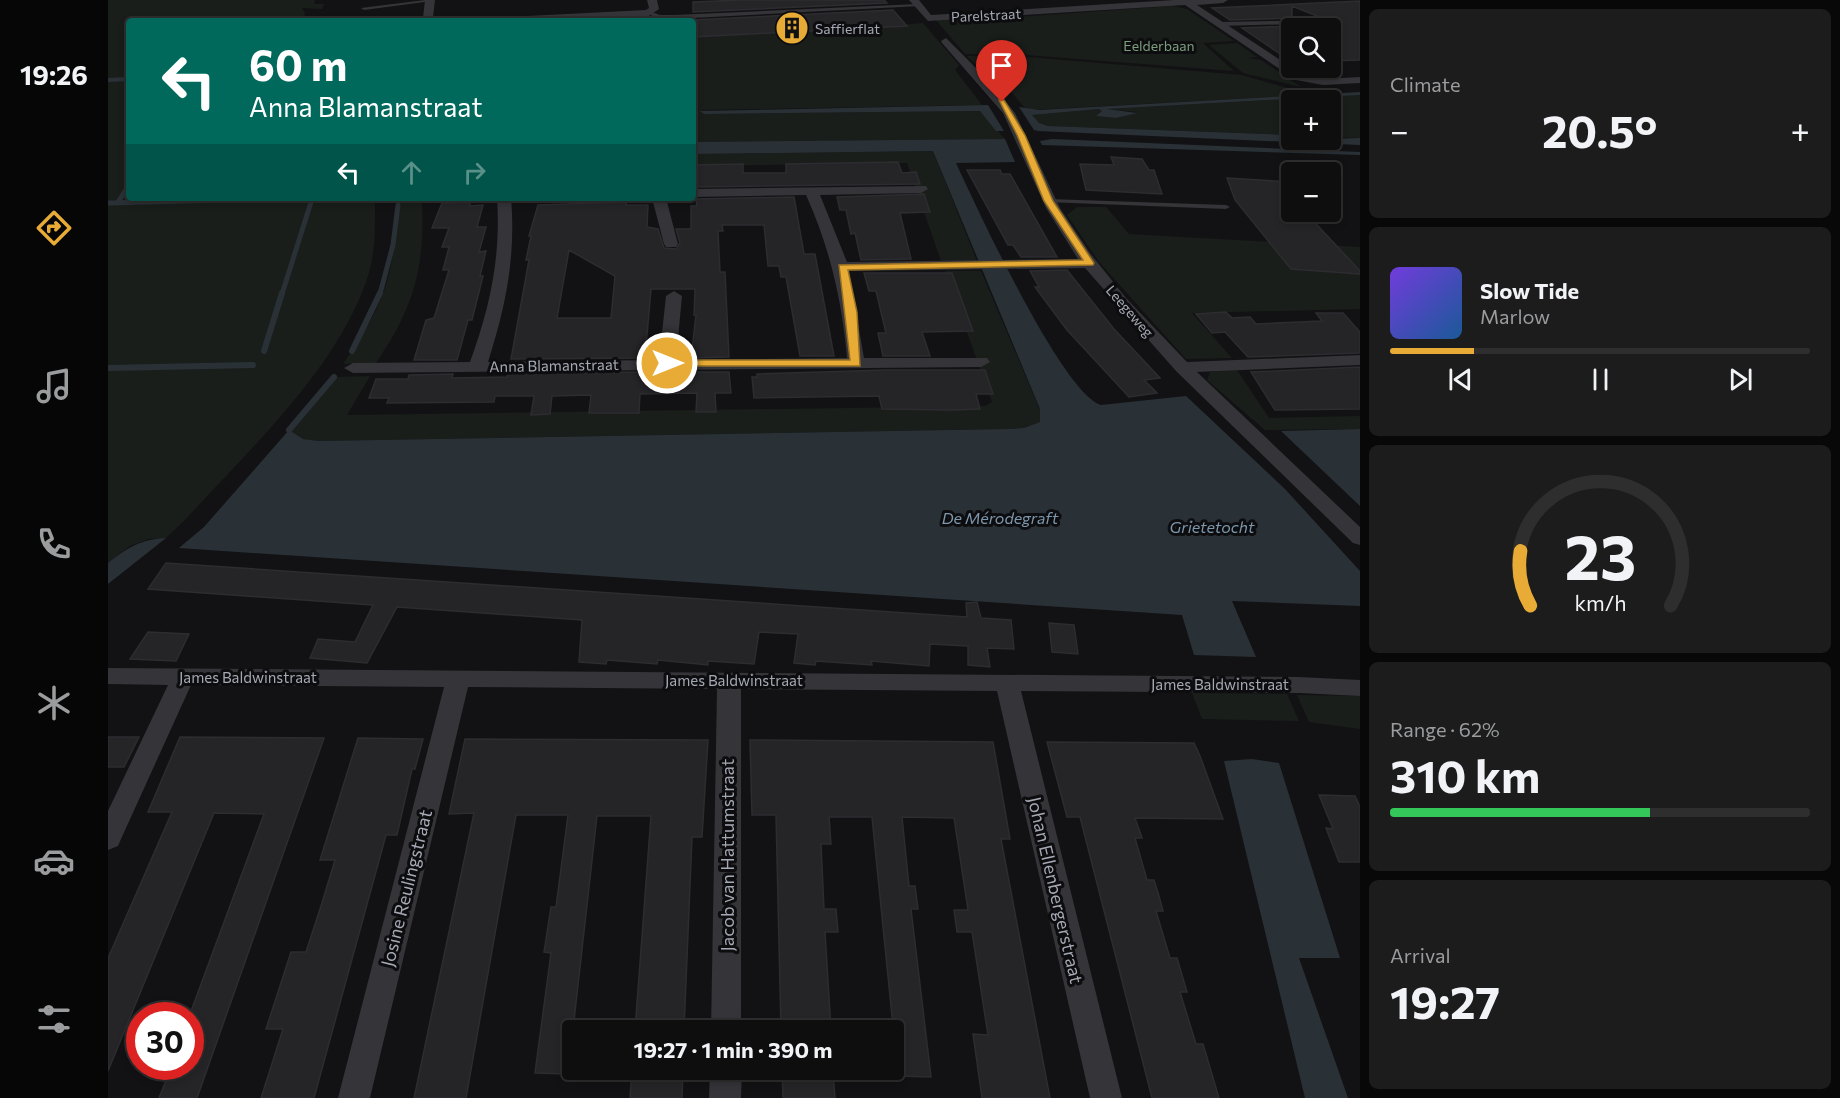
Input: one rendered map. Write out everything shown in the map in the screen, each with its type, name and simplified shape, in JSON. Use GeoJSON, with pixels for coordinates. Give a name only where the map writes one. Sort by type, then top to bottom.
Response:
{"type":"FeatureCollection","features":[{"type":"Feature","properties":{"kind":"street"},"geometry":{"type":"LineString","coordinates":[[428,18],[430,0]]}},
{"type":"Feature","properties":{"kind":"street"},"geometry":{"type":"LineString","coordinates":[[548,18],[649,13],[654,9],[652,0]]}},
{"type":"Feature","properties":{"kind":"street"},"geometry":{"type":"LineString","coordinates":[[1026,0],[1039,13]]}},
{"type":"Feature","properties":{"kind":"street","name":"Parelstraat"},"geometry":{"type":"LineString","coordinates":[[916,3],[928,18],[1223,0]]}},
{"type":"Feature","properties":{"kind":"street"},"geometry":{"type":"LineString","coordinates":[[1185,1],[1300,78],[1311,81],[1360,80]]}},
{"type":"Feature","properties":{"kind":"street","name":"Leegeweg"},"geometry":{"type":"LineString","coordinates":[[946,41],[1002,102],[1021,135],[1049,201],[1089,263],[1127,310],[1182,367],[1360,539]]}},
{"type":"Feature","properties":{"kind":"street"},"geometry":{"type":"LineString","coordinates":[[696,193],[921,189]]}},
{"type":"Feature","properties":{"kind":"street"},"geometry":{"type":"LineString","coordinates":[[811,191],[828,225],[843,267],[851,312],[856,364]]}},
{"type":"Feature","properties":{"kind":"street","name":"Anna Blamanstraat"},"geometry":{"type":"LineString","coordinates":[[477,367],[503,287],[507,259],[504,201]]}},
{"type":"Feature","properties":{"kind":"street"},"geometry":{"type":"LineString","coordinates":[[660,201],[671,244]]}},
{"type":"Feature","properties":{"kind":"street"},"geometry":{"type":"LineString","coordinates":[[843,267],[1089,263]]}},
{"type":"Feature","properties":{"kind":"street"},"geometry":{"type":"LineString","coordinates":[[667,363],[674,296]]}},
{"type":"Feature","properties":{"kind":"street"},"geometry":{"type":"LineString","coordinates":[[1182,367],[1360,360]]}},
{"type":"Feature","properties":{"kind":"street","name":"Anna Blamanstraat"},"geometry":{"type":"LineString","coordinates":[[353,368],[667,363],[981,362]]}},
{"type":"Feature","properties":{"kind":"street","name":"James Baldwinstraat"},"geometry":{"type":"LineString","coordinates":[[108,676],[1007,682],[1299,685],[1360,688]]}},
{"type":"Feature","properties":{"kind":"street"},"geometry":{"type":"LineString","coordinates":[[108,839],[183,677]]}},
{"type":"Feature","properties":{"kind":"street","name":"Josine Reulingstraat"},"geometry":{"type":"LineString","coordinates":[[354,1098],[458,679]]}},
{"type":"Feature","properties":{"kind":"street","name":"Jacob van Hattumstraat"},"geometry":{"type":"LineString","coordinates":[[726,1020],[729,680]]}},
{"type":"Feature","properties":{"kind":"street","name":"Johan Ellenbergerstraat"},"geometry":{"type":"LineString","coordinates":[[1007,682],[1106,1098]]}},
{"type":"Feature","properties":{"kind":"street"},"geometry":{"type":"LineString","coordinates":[[726,1080],[726,1098]]}},
{"type":"Feature","properties":{"kind":"lane"},"geometry":{"type":"LineString","coordinates":[[364,8],[430,0]]}},
{"type":"Feature","properties":{"kind":"lane"},"geometry":{"type":"LineString","coordinates":[[649,13],[659,17],[674,17],[916,3]]}},
{"type":"Feature","properties":{"kind":"lane"},"geometry":{"type":"LineString","coordinates":[[1220,24],[1281,23]]}},
{"type":"Feature","properties":{"kind":"lane"},"geometry":{"type":"LineString","coordinates":[[1049,201],[1226,207]]}},
{"type":"Feature","properties":{"kind":"green space"},"geometry":{"type":"Polygon","coordinates":[[[108,0],[315,0],[314,4],[324,4],[322,9],[302,8],[305,13],[304,18],[126,18],[126,201],[375,201],[375,229],[367,279],[335,345],[313,377],[262,438],[166,538],[149,539],[130,546],[108,563],[108,0]]]}},
{"type":"Feature","properties":{"kind":"green space","name":"Eelderbaan"},"geometry":{"type":"Polygon","coordinates":[[[1173,6],[1187,9],[1234,41],[1203,43],[1234,71],[1026,55],[1017,50],[998,52],[1001,55],[965,54],[935,19],[1031,16],[1173,6]]]}},
{"type":"Feature","properties":{"kind":"green space"},"geometry":{"type":"Polygon","coordinates":[[[656,16],[657,18],[607,18],[656,16]]]}},
{"type":"Feature","properties":{"kind":"green space"},"geometry":{"type":"Polygon","coordinates":[[[923,23],[959,65],[955,70],[982,105],[702,110],[704,114],[980,111],[1005,139],[696,142],[696,37],[898,27],[897,25],[923,23]]]}},
{"type":"Feature","properties":{"kind":"green space"},"geometry":{"type":"Polygon","coordinates":[[[1237,43],[1257,57],[1247,58],[1261,60],[1281,74],[1281,78],[1288,78],[1301,87],[1243,73],[1209,45],[1237,43]]]}},
{"type":"Feature","properties":{"kind":"green space"},"geometry":{"type":"Polygon","coordinates":[[[967,56],[1016,56],[1242,75],[1294,90],[1281,90],[1281,97],[1031,110],[1024,107],[992,70],[980,69],[967,56]]]}},
{"type":"Feature","properties":{"kind":"green space"},"geometry":{"type":"Polygon","coordinates":[[[1360,95],[1360,138],[1341,137],[1341,96],[1360,95]]]}},
{"type":"Feature","properties":{"kind":"green space"},"geometry":{"type":"Polygon","coordinates":[[[1281,99],[1281,135],[1048,126],[1039,123],[1031,115],[1099,109],[1103,111],[1096,116],[1116,118],[1137,112],[1107,109],[1281,99]]]}},
{"type":"Feature","properties":{"kind":"green space"},"geometry":{"type":"Polygon","coordinates":[[[933,151],[977,261],[941,261],[907,163],[696,166],[696,154],[933,151]]]}},
{"type":"Feature","properties":{"kind":"green space"},"geometry":{"type":"Polygon","coordinates":[[[396,203],[422,203],[421,248],[414,288],[399,324],[376,363],[343,364],[369,324],[385,288],[393,250],[396,203]]]}},
{"type":"Feature","properties":{"kind":"green space"},"geometry":{"type":"Polygon","coordinates":[[[1077,207],[1106,207],[1129,234],[1360,247],[1360,309],[1192,313],[1232,358],[1186,359],[1099,262],[1067,215],[1077,207]]]}},
{"type":"Feature","properties":{"kind":"green space"},"geometry":{"type":"Polygon","coordinates":[[[945,271],[981,271],[1040,410],[1041,422],[1024,428],[1008,429],[319,441],[303,439],[289,430],[334,377],[370,376],[347,415],[985,406],[992,402],[945,271]]]}},
{"type":"Feature","properties":{"kind":"green space"},"geometry":{"type":"Polygon","coordinates":[[[1237,370],[1269,418],[1360,416],[1360,429],[1265,430],[1207,380],[1210,372],[1237,370]]]}},
{"type":"Feature","properties":{"kind":"green space"},"geometry":{"type":"Polygon","coordinates":[[[1192,693],[1287,694],[1299,721],[1202,719],[1192,693]]]}},
{"type":"Feature","properties":{"kind":"green space"},"geometry":{"type":"Polygon","coordinates":[[[1297,695],[1360,696],[1360,729],[1309,722],[1297,695]]]}},
{"type":"Feature","properties":{"kind":"water"},"geometry":{"type":"Polygon","coordinates":[[[1360,92],[1360,95],[1341,96],[1341,93],[1360,92]]]}},
{"type":"Feature","properties":{"kind":"water"},"geometry":{"type":"Polygon","coordinates":[[[1281,96],[1281,99],[1107,109],[1137,113],[1116,118],[1096,116],[1102,111],[1099,109],[1032,115],[1039,123],[1048,126],[1281,135],[1281,142],[1038,131],[1034,130],[1019,107],[1039,110],[1281,96]]]}},
{"type":"Feature","properties":{"kind":"water"},"geometry":{"type":"Polygon","coordinates":[[[988,105],[1004,131],[996,131],[980,111],[704,114],[700,111],[988,105]]]}},
{"type":"Feature","properties":{"kind":"water"},"geometry":{"type":"Polygon","coordinates":[[[1360,138],[1360,145],[1341,144],[1341,139],[1360,138]]]}},
{"type":"Feature","properties":{"kind":"water","name":"De Mérodegraft"},"geometry":{"type":"Polygon","coordinates":[[[1005,139],[1015,162],[956,163],[1021,296],[1065,368],[1084,393],[1101,405],[1186,396],[1285,489],[1360,571],[1360,606],[1232,601],[1256,657],[1194,655],[1182,615],[179,548],[204,527],[289,430],[303,439],[319,441],[1008,429],[1024,428],[1040,422],[1040,409],[933,151],[696,154],[696,142],[1005,139]]]}},
{"type":"Feature","properties":{"kind":"water"},"geometry":{"type":"Polygon","coordinates":[[[1052,139],[1360,152],[1360,155],[1042,145],[1040,141],[1052,139]]]}},
{"type":"Feature","properties":{"kind":"water"},"geometry":{"type":"Polygon","coordinates":[[[1360,429],[1360,506],[1281,431],[1360,429]]]}},
{"type":"Feature","properties":{"kind":"water"},"geometry":{"type":"Polygon","coordinates":[[[166,538],[108,584],[108,563],[135,545],[166,538]]]}},
{"type":"Feature","properties":{"kind":"water"},"geometry":{"type":"Polygon","coordinates":[[[1252,759],[1279,763],[1340,958],[1299,958],[1348,1098],[1305,1098],[1224,761],[1252,759]]]}},
{"type":"Feature","properties":{"kind":"building"},"geometry":{"type":"Polygon","coordinates":[[[884,0],[887,3],[693,12],[693,2],[884,0]]]}},
{"type":"Feature","properties":{"kind":"building"},"geometry":{"type":"Polygon","coordinates":[[[1360,1],[1360,60],[1341,61],[1341,18],[1322,18],[1292,6],[1292,18],[1230,20],[1212,8],[1360,1]]]}},
{"type":"Feature","properties":{"kind":"building"},"geometry":{"type":"Polygon","coordinates":[[[893,10],[907,26],[696,37],[696,20],[893,10]]]}},
{"type":"Feature","properties":{"kind":"building"},"geometry":{"type":"Polygon","coordinates":[[[1281,26],[1281,55],[1242,28],[1281,26]]]}},
{"type":"Feature","properties":{"kind":"building"},"geometry":{"type":"Polygon","coordinates":[[[1111,157],[1142,159],[1149,170],[1154,170],[1162,194],[1086,190],[1080,164],[1114,165],[1111,157]]]}},
{"type":"Feature","properties":{"kind":"building"},"geometry":{"type":"Polygon","coordinates":[[[898,162],[902,173],[916,172],[920,184],[696,187],[696,165],[743,164],[743,173],[786,173],[786,164],[898,162]]]}},
{"type":"Feature","properties":{"kind":"building"},"geometry":{"type":"Polygon","coordinates":[[[967,170],[1000,170],[1002,174],[1010,174],[1057,257],[1021,257],[1013,245],[1008,245],[967,170]]]}},
{"type":"Feature","properties":{"kind":"building"},"geometry":{"type":"Polygon","coordinates":[[[1227,178],[1281,181],[1281,222],[1314,222],[1360,271],[1360,274],[1291,269],[1235,200],[1227,178]]]}},
{"type":"Feature","properties":{"kind":"building"},"geometry":{"type":"Polygon","coordinates":[[[924,194],[930,212],[900,213],[911,259],[861,260],[855,233],[851,234],[846,210],[840,210],[837,197],[924,194]]]}},
{"type":"Feature","properties":{"kind":"building"},"geometry":{"type":"Polygon","coordinates":[[[794,197],[804,254],[815,254],[834,356],[800,356],[786,277],[781,277],[779,266],[768,266],[764,225],[722,225],[723,231],[718,231],[720,272],[725,272],[729,357],[691,358],[696,315],[694,315],[695,289],[651,289],[645,358],[511,359],[529,260],[526,260],[531,236],[529,236],[538,205],[626,202],[626,205],[648,205],[647,227],[658,229],[664,248],[676,249],[680,243],[676,229],[691,229],[691,206],[697,206],[696,199],[794,197]],[[569,250],[557,318],[611,318],[615,276],[569,250]]]}},
{"type":"Feature","properties":{"kind":"building"},"geometry":{"type":"Polygon","coordinates":[[[470,202],[470,206],[483,205],[477,227],[486,227],[479,252],[486,251],[480,276],[483,276],[472,320],[468,320],[457,360],[414,360],[426,320],[434,318],[449,270],[443,270],[449,247],[442,247],[449,228],[432,228],[442,203],[470,202]]]}},
{"type":"Feature","properties":{"kind":"building"},"geometry":{"type":"Polygon","coordinates":[[[1067,270],[1114,329],[1160,378],[1144,380],[1157,393],[1129,397],[1067,330],[1035,287],[1039,287],[1030,271],[1067,270]]]}},
{"type":"Feature","properties":{"kind":"building"},"geometry":{"type":"Polygon","coordinates":[[[864,273],[952,273],[973,331],[922,332],[930,356],[883,356],[878,333],[886,333],[876,291],[869,291],[864,273]]]}},
{"type":"Feature","properties":{"kind":"building"},"geometry":{"type":"Polygon","coordinates":[[[1226,312],[1232,318],[1250,317],[1256,324],[1322,321],[1316,313],[1343,313],[1360,332],[1360,353],[1248,357],[1225,332],[1212,333],[1196,314],[1226,312]]]}},
{"type":"Feature","properties":{"kind":"building"},"geometry":{"type":"Polygon","coordinates":[[[1360,367],[1360,409],[1275,410],[1251,372],[1360,367]]]}},
{"type":"Feature","properties":{"kind":"building"},"geometry":{"type":"Polygon","coordinates":[[[985,370],[993,394],[976,394],[980,409],[952,410],[882,409],[879,396],[754,398],[752,377],[757,377],[757,374],[985,370]]]}},
{"type":"Feature","properties":{"kind":"building"},"geometry":{"type":"Polygon","coordinates":[[[644,372],[644,375],[689,375],[689,372],[729,372],[731,393],[715,393],[716,412],[696,412],[697,393],[640,394],[639,413],[589,413],[591,395],[552,396],[550,414],[531,415],[534,396],[495,396],[494,402],[387,403],[389,398],[369,398],[376,379],[408,379],[409,375],[453,374],[452,378],[507,377],[508,374],[644,372]]]}},
{"type":"Feature","properties":{"kind":"building"},"geometry":{"type":"Polygon","coordinates":[[[166,563],[967,617],[966,603],[977,602],[981,618],[1011,620],[1014,649],[987,648],[990,667],[968,665],[968,646],[930,644],[929,666],[871,661],[872,665],[816,661],[815,665],[794,663],[798,634],[759,632],[754,664],[708,661],[708,665],[658,660],[657,664],[607,660],[606,664],[579,662],[582,620],[397,607],[367,663],[310,658],[318,639],[355,642],[373,605],[148,589],[166,563]]]}},
{"type":"Feature","properties":{"kind":"building"},"geometry":{"type":"Polygon","coordinates":[[[1049,623],[1074,625],[1078,654],[1052,652],[1049,623]]]}},
{"type":"Feature","properties":{"kind":"building"},"geometry":{"type":"Polygon","coordinates":[[[148,632],[189,634],[176,661],[130,659],[148,632]]]}},
{"type":"Feature","properties":{"kind":"building"},"geometry":{"type":"Polygon","coordinates":[[[108,737],[139,737],[124,767],[108,767],[108,737]]]}},
{"type":"Feature","properties":{"kind":"building"},"geometry":{"type":"Polygon","coordinates":[[[180,737],[324,738],[204,1078],[204,1002],[194,1002],[264,814],[214,813],[136,1002],[126,1002],[126,1027],[108,1071],[108,958],[172,812],[148,812],[180,737]]]}},
{"type":"Feature","properties":{"kind":"building"},"geometry":{"type":"Polygon","coordinates":[[[358,738],[423,739],[415,769],[412,769],[397,835],[386,835],[314,1098],[261,1098],[283,1029],[266,1029],[291,952],[306,952],[321,906],[335,860],[320,860],[358,738]]]}},
{"type":"Feature","properties":{"kind":"building"},"geometry":{"type":"Polygon","coordinates":[[[465,739],[708,740],[702,837],[692,837],[684,1020],[636,1020],[651,816],[597,816],[574,1020],[562,1020],[562,1074],[535,1073],[551,953],[544,952],[551,907],[556,907],[568,815],[516,815],[466,1098],[414,1098],[474,813],[449,814],[465,739]]]}},
{"type":"Feature","properties":{"kind":"building"},"geometry":{"type":"Polygon","coordinates":[[[750,740],[993,742],[1010,839],[1001,839],[1050,1098],[982,1098],[973,1034],[988,1035],[972,932],[957,932],[954,910],[968,910],[954,818],[902,817],[909,886],[915,886],[918,909],[911,909],[931,1077],[904,1076],[904,1020],[892,1020],[872,817],[829,817],[831,844],[821,844],[824,909],[836,909],[838,932],[825,932],[830,1020],[781,1020],[776,815],[752,815],[750,740]]]}},
{"type":"Feature","properties":{"kind":"building"},"geometry":{"type":"Polygon","coordinates":[[[1047,742],[1194,743],[1223,819],[1135,818],[1142,838],[1135,838],[1147,880],[1154,880],[1159,896],[1163,911],[1156,911],[1170,958],[1177,958],[1187,992],[1180,992],[1196,1044],[1203,1044],[1219,1098],[1152,1098],[1080,817],[1067,817],[1047,742]]]}},
{"type":"Feature","properties":{"kind":"building"},"geometry":{"type":"Polygon","coordinates":[[[1319,795],[1355,796],[1360,807],[1360,862],[1339,862],[1326,828],[1333,829],[1319,795]]]}},
{"type":"Feature","properties":{"kind":"building"},"geometry":{"type":"Polygon","coordinates":[[[166,1080],[203,1080],[197,1098],[159,1098],[166,1080]]]}},
{"type":"Feature","properties":{"kind":"building"},"geometry":{"type":"Polygon","coordinates":[[[631,1080],[683,1080],[682,1098],[630,1098],[631,1080]]]}},
{"type":"Feature","properties":{"kind":"building"},"geometry":{"type":"Polygon","coordinates":[[[782,1080],[834,1080],[835,1098],[783,1098],[782,1080]]]}},
{"type":"Feature","properties":{"kind":"waterway"},"geometry":{"type":"LineString","coordinates":[[108,80],[126,79]]}},
{"type":"Feature","properties":{"kind":"waterway"},"geometry":{"type":"LineString","coordinates":[[118,202],[126,190]]}},
{"type":"Feature","properties":{"kind":"waterway"},"geometry":{"type":"LineString","coordinates":[[108,203],[186,201]]}},
{"type":"Feature","properties":{"kind":"waterway"},"geometry":{"type":"LineString","coordinates":[[282,294],[311,201]]}},
{"type":"Feature","properties":{"kind":"waterway"},"geometry":{"type":"LineString","coordinates":[[380,294],[393,245],[398,205]]}},
{"type":"Feature","properties":{"kind":"waterway"},"geometry":{"type":"LineString","coordinates":[[264,351],[282,293]]}},
{"type":"Feature","properties":{"kind":"waterway"},"geometry":{"type":"LineString","coordinates":[[352,351],[380,293]]}},
{"type":"Feature","properties":{"kind":"waterway"},"geometry":{"type":"LineString","coordinates":[[108,368],[253,365]]}},
{"type":"Feature","properties":{"kind":"waterway"},"geometry":{"type":"LineString","coordinates":[[289,430],[334,377]]}},
{"type":"Feature","properties":{"kind":"place","name":"Saffierflat"},"geometry":{"type":"Point","coordinates":[792,28]}},
{"type":"Feature","properties":{"kind":"route"},"geometry":{"type":"LineString","coordinates":[[667,363],[856,364],[851,312],[843,267],[1089,263],[1049,201],[1021,135],[1002,102]]}},
{"type":"Feature","properties":{"kind":"water label","name":"Grietetocht"},"geometry":{"type":"Point","coordinates":[1212,526]}}]}
